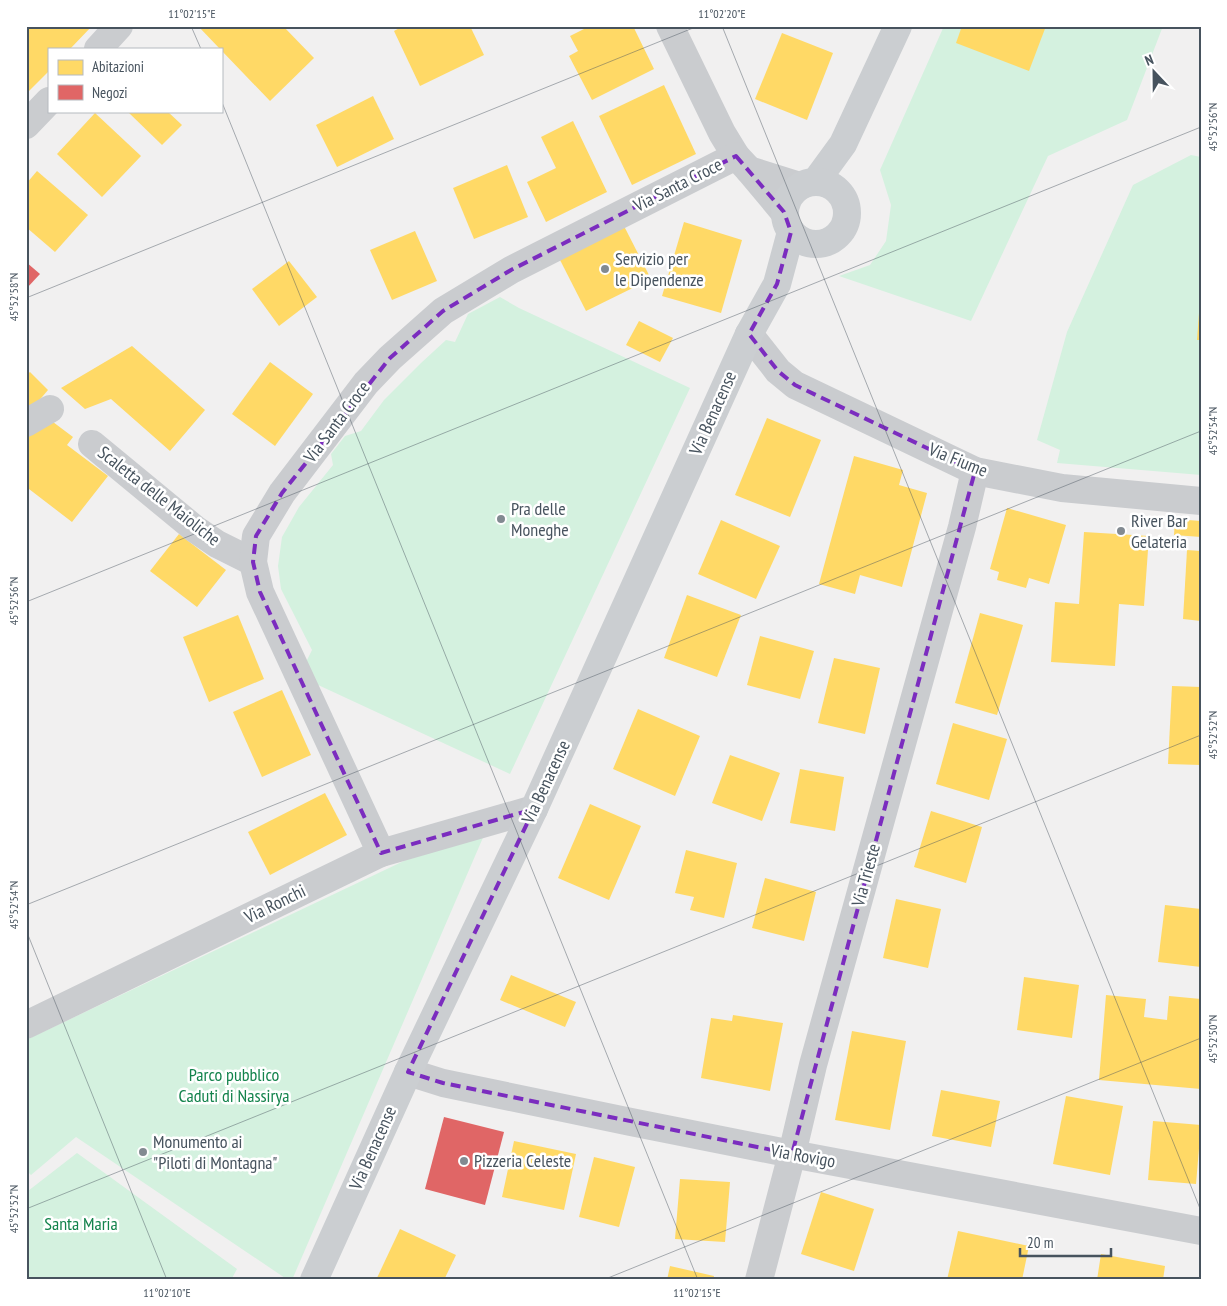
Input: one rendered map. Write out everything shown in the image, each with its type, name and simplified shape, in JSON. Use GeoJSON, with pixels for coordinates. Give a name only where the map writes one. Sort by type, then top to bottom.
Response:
{"type":"FeatureCollection","features":[{"type":"Feature","properties":{"kind":"main road","name":"Via Benacense"},"geometry":{"type":"LineString","coordinates":[[777,284],[787,222],[786,202],[791,192],[808,184],[843,144],[898,26]]}},
{"type":"Feature","properties":{"kind":"main road","name":"Via Benacense"},"geometry":{"type":"LineString","coordinates":[[314,1280],[408,1072],[534,809],[749,334],[777,284],[822,244],[838,235],[843,227],[847,210],[843,144]]}},
{"type":"Feature","properties":{"kind":"main road"},"geometry":{"type":"LineString","coordinates":[[808,184],[825,183],[840,193],[845,201]]}},
{"type":"Feature","properties":{"kind":"main road"},"geometry":{"type":"LineString","coordinates":[[787,222],[797,238],[805,242],[822,244]]}},
{"type":"Feature","properties":{"kind":"street"},"geometry":{"type":"LineString","coordinates":[[99,48],[119,26]]}},
{"type":"Feature","properties":{"kind":"street"},"geometry":{"type":"LineString","coordinates":[[670,26],[722,133],[742,163],[787,222]]}},
{"type":"Feature","properties":{"kind":"street"},"geometry":{"type":"LineString","coordinates":[[26,125],[48,102]]}},
{"type":"Feature","properties":{"kind":"street"},"geometry":{"type":"LineString","coordinates":[[742,163],[808,184]]}},
{"type":"Feature","properties":{"kind":"street","name":"Via Santa Croce"},"geometry":{"type":"LineString","coordinates":[[380,853],[260,592],[253,562],[256,536],[282,493],[366,383],[390,358],[443,311],[511,270],[742,163]]}},
{"type":"Feature","properties":{"kind":"street","name":"Via Fiume"},"geometry":{"type":"LineString","coordinates":[[749,334],[778,371],[795,385],[975,470],[1062,488],[1201,501]]}},
{"type":"Feature","properties":{"kind":"street"},"geometry":{"type":"LineString","coordinates":[[26,423],[50,409]]}},
{"type":"Feature","properties":{"kind":"street","name":"Scaletta delle Maioliche"},"geometry":{"type":"LineString","coordinates":[[92,444],[195,528],[217,544],[253,562]]}},
{"type":"Feature","properties":{"kind":"street","name":"Via Trieste"},"geometry":{"type":"LineString","coordinates":[[760,1280],[813,1065],[962,526],[975,470]]}},
{"type":"Feature","properties":{"kind":"street","name":"Via Ronchi"},"geometry":{"type":"LineString","coordinates":[[26,1025],[380,853],[534,809]]}},
{"type":"Feature","properties":{"kind":"street","name":"Via Rovigo"},"geometry":{"type":"LineString","coordinates":[[408,1072],[443,1083],[792,1154],[1201,1231]]}},
{"type":"Feature","properties":{"kind":"highlighted area"},"geometry":{"type":"Polygon","coordinates":[[[736,156],[784,212],[791,232],[777,284],[749,334],[778,371],[795,385],[975,471],[792,1154],[443,1083],[408,1072],[534,809],[381,853],[260,592],[253,562],[256,536],[282,493],[390,358],[443,311],[511,270],[736,156]]]}},
{"type":"Feature","properties":{"kind":"green space"},"geometry":{"type":"Polygon","coordinates":[[[944,26],[1163,26],[1127,120],[1048,156],[971,321],[839,276],[870,265],[886,241],[891,205],[880,170],[944,26]]]}},
{"type":"Feature","properties":{"kind":"green space"},"geometry":{"type":"Polygon","coordinates":[[[1191,155],[1201,157],[1201,475],[1057,463],[1060,450],[1037,440],[1067,332],[1133,185],[1191,155]]]}},
{"type":"Feature","properties":{"kind":"green space","name":"Pra delle Moneghe"},"geometry":{"type":"Polygon","coordinates":[[[500,297],[519,308],[690,388],[510,774],[316,684],[306,662],[312,650],[281,589],[278,566],[282,537],[299,507],[333,465],[331,454],[345,436],[361,431],[384,400],[446,340],[455,342],[468,314],[500,297]]]}},
{"type":"Feature","properties":{"kind":"green space","name":"Parco pubblico Caduti di Nassirya"},"geometry":{"type":"Polygon","coordinates":[[[488,826],[292,1280],[288,1280],[76,1137],[31,1175],[26,1170],[26,1040],[446,841],[488,826]]]}},
{"type":"Feature","properties":{"kind":"green space","name":"Santa Maria"},"geometry":{"type":"Polygon","coordinates":[[[77,1153],[237,1269],[231,1280],[26,1280],[26,1190],[28,1191],[77,1153]]]}},
{"type":"Feature","properties":{"kind":"building: Abitazioni"},"geometry":{"type":"Polygon","coordinates":[[[26,26],[92,26],[71,48],[48,48],[48,72],[26,94],[26,26]]]}},
{"type":"Feature","properties":{"kind":"building: Abitazioni"},"geometry":{"type":"Polygon","coordinates":[[[198,26],[283,26],[314,58],[270,101],[222,51],[222,48],[219,48],[198,26]]]}},
{"type":"Feature","properties":{"kind":"building: Abitazioni"},"geometry":{"type":"Polygon","coordinates":[[[403,26],[470,26],[484,55],[420,86],[394,31],[403,26]]]}},
{"type":"Feature","properties":{"kind":"building: Abitazioni"},"geometry":{"type":"Polygon","coordinates":[[[590,26],[633,26],[654,69],[592,100],[569,56],[578,51],[570,36],[590,26]]]}},
{"type":"Feature","properties":{"kind":"building: Abitazioni"},"geometry":{"type":"Polygon","coordinates":[[[962,26],[1046,26],[1029,71],[956,43],[962,26]]]}},
{"type":"Feature","properties":{"kind":"building: Abitazioni"},"geometry":{"type":"Polygon","coordinates":[[[782,33],[833,53],[807,120],[755,99],[782,33]]]}},
{"type":"Feature","properties":{"kind":"building: Abitazioni"},"geometry":{"type":"Polygon","coordinates":[[[664,85],[696,154],[632,185],[599,116],[664,85]]]}},
{"type":"Feature","properties":{"kind":"building: Abitazioni"},"geometry":{"type":"Polygon","coordinates":[[[373,96],[394,139],[337,167],[316,125],[373,96]]]}},
{"type":"Feature","properties":{"kind":"building: Abitazioni"},"geometry":{"type":"Polygon","coordinates":[[[128,112],[168,112],[182,125],[162,145],[128,112]]]}},
{"type":"Feature","properties":{"kind":"building: Abitazioni"},"geometry":{"type":"Polygon","coordinates":[[[95,113],[141,156],[102,197],[57,154],[95,113]]]}},
{"type":"Feature","properties":{"kind":"building: Abitazioni"},"geometry":{"type":"Polygon","coordinates":[[[573,121],[607,192],[546,222],[527,182],[556,168],[541,137],[573,121]]]}},
{"type":"Feature","properties":{"kind":"building: Abitazioni"},"geometry":{"type":"Polygon","coordinates":[[[507,165],[528,217],[474,239],[453,188],[507,165]]]}},
{"type":"Feature","properties":{"kind":"building: Abitazioni"},"geometry":{"type":"Polygon","coordinates":[[[37,171],[88,215],[55,252],[26,227],[26,184],[37,171]]]}},
{"type":"Feature","properties":{"kind":"building: Abitazioni"},"geometry":{"type":"Polygon","coordinates":[[[684,222],[742,240],[721,313],[662,296],[684,222]]]}},
{"type":"Feature","properties":{"kind":"building: Abitazioni","name":"Servizio per le Dipendenze"},"geometry":{"type":"Polygon","coordinates":[[[624,226],[651,279],[586,311],[559,258],[624,226]]]}},
{"type":"Feature","properties":{"kind":"building: Abitazioni"},"geometry":{"type":"Polygon","coordinates":[[[415,231],[437,281],[392,300],[370,250],[415,231]]]}},
{"type":"Feature","properties":{"kind":"building: Abitazioni"},"geometry":{"type":"Polygon","coordinates":[[[289,261],[317,297],[279,326],[252,289],[289,261]]]}},
{"type":"Feature","properties":{"kind":"building: Abitazioni"},"geometry":{"type":"Polygon","coordinates":[[[1199,313],[1201,313],[1201,340],[1197,340],[1199,313]]]}},
{"type":"Feature","properties":{"kind":"building: Abitazioni"},"geometry":{"type":"Polygon","coordinates":[[[639,321],[673,338],[660,362],[626,345],[639,321]]]}},
{"type":"Feature","properties":{"kind":"building: Abitazioni"},"geometry":{"type":"Polygon","coordinates":[[[132,346],[205,410],[170,451],[111,399],[85,409],[61,388],[132,346]]]}},
{"type":"Feature","properties":{"kind":"building: Abitazioni"},"geometry":{"type":"Polygon","coordinates":[[[270,362],[313,394],[275,446],[232,414],[270,362]]]}},
{"type":"Feature","properties":{"kind":"building: Abitazioni"},"geometry":{"type":"Polygon","coordinates":[[[30,372],[48,390],[31,410],[26,412],[26,375],[30,372]]]}},
{"type":"Feature","properties":{"kind":"building: Abitazioni"},"geometry":{"type":"Polygon","coordinates":[[[767,418],[821,440],[790,517],[735,495],[767,418]]]}},
{"type":"Feature","properties":{"kind":"building: Abitazioni"},"geometry":{"type":"Polygon","coordinates":[[[49,419],[73,437],[67,445],[108,476],[72,522],[29,489],[26,492],[26,431],[49,419]]]}},
{"type":"Feature","properties":{"kind":"building: Abitazioni"},"geometry":{"type":"Polygon","coordinates":[[[854,456],[903,470],[899,485],[927,493],[902,587],[860,575],[855,594],[819,584],[854,456]]]}},
{"type":"Feature","properties":{"kind":"building: Abitazioni"},"geometry":{"type":"Polygon","coordinates":[[[1007,508],[1066,525],[1049,584],[1029,578],[1026,588],[997,580],[999,572],[990,569],[1007,508]]]}},
{"type":"Feature","properties":{"kind":"building: Abitazioni"},"geometry":{"type":"Polygon","coordinates":[[[1175,519],[1201,521],[1201,537],[1174,535],[1175,519]]]}},
{"type":"Feature","properties":{"kind":"building: Abitazioni"},"geometry":{"type":"Polygon","coordinates":[[[721,520],[780,546],[756,599],[698,574],[721,520]]]}},
{"type":"Feature","properties":{"kind":"building: Abitazioni"},"geometry":{"type":"Polygon","coordinates":[[[1084,532],[1149,536],[1144,606],[1119,604],[1115,666],[1051,662],[1055,602],[1079,604],[1084,532]]]}},
{"type":"Feature","properties":{"kind":"building: Abitazioni"},"geometry":{"type":"Polygon","coordinates":[[[179,534],[226,570],[197,607],[150,571],[179,534]]]}},
{"type":"Feature","properties":{"kind":"building: Abitazioni"},"geometry":{"type":"Polygon","coordinates":[[[1187,550],[1201,551],[1201,621],[1183,619],[1187,550]]]}},
{"type":"Feature","properties":{"kind":"building: Abitazioni"},"geometry":{"type":"Polygon","coordinates":[[[687,595],[741,615],[717,677],[664,658],[687,595]]]}},
{"type":"Feature","properties":{"kind":"building: Abitazioni"},"geometry":{"type":"Polygon","coordinates":[[[980,613],[1023,625],[997,715],[955,703],[980,613]]]}},
{"type":"Feature","properties":{"kind":"building: Abitazioni"},"geometry":{"type":"Polygon","coordinates":[[[238,615],[264,679],[209,702],[183,637],[238,615]]]}},
{"type":"Feature","properties":{"kind":"building: Abitazioni"},"geometry":{"type":"Polygon","coordinates":[[[760,636],[814,651],[800,699],[747,685],[760,636]]]}},
{"type":"Feature","properties":{"kind":"building: Abitazioni"},"geometry":{"type":"Polygon","coordinates":[[[834,658],[880,668],[865,734],[818,723],[834,658]]]}},
{"type":"Feature","properties":{"kind":"building: Abitazioni"},"geometry":{"type":"Polygon","coordinates":[[[1172,686],[1201,687],[1201,765],[1168,764],[1172,686]]]}},
{"type":"Feature","properties":{"kind":"building: Abitazioni"},"geometry":{"type":"Polygon","coordinates":[[[282,690],[311,755],[262,777],[233,712],[282,690]]]}},
{"type":"Feature","properties":{"kind":"building: Abitazioni"},"geometry":{"type":"Polygon","coordinates":[[[638,709],[700,736],[675,796],[613,769],[638,709]]]}},
{"type":"Feature","properties":{"kind":"building: Abitazioni"},"geometry":{"type":"Polygon","coordinates":[[[953,723],[1007,739],[989,800],[936,784],[953,723]]]}},
{"type":"Feature","properties":{"kind":"building: Abitazioni"},"geometry":{"type":"Polygon","coordinates":[[[730,755],[780,773],[762,821],[712,803],[730,755]]]}},
{"type":"Feature","properties":{"kind":"building: Abitazioni"},"geometry":{"type":"Polygon","coordinates":[[[800,769],[844,777],[835,831],[790,823],[800,769]]]}},
{"type":"Feature","properties":{"kind":"building: Abitazioni"},"geometry":{"type":"Polygon","coordinates":[[[325,793],[347,835],[270,875],[248,832],[325,793]]]}},
{"type":"Feature","properties":{"kind":"building: Abitazioni"},"geometry":{"type":"Polygon","coordinates":[[[590,804],[641,826],[609,900],[558,878],[590,804]]]}},
{"type":"Feature","properties":{"kind":"building: Abitazioni"},"geometry":{"type":"Polygon","coordinates":[[[931,811],[982,827],[966,883],[914,867],[931,811]]]}},
{"type":"Feature","properties":{"kind":"building: Abitazioni"},"geometry":{"type":"Polygon","coordinates":[[[686,850],[737,863],[724,918],[690,910],[694,897],[675,893],[686,850]]]}},
{"type":"Feature","properties":{"kind":"building: Abitazioni"},"geometry":{"type":"Polygon","coordinates":[[[765,878],[816,892],[804,941],[752,928],[765,878]]]}},
{"type":"Feature","properties":{"kind":"building: Abitazioni"},"geometry":{"type":"Polygon","coordinates":[[[896,899],[941,909],[928,968],[883,958],[896,899]]]}},
{"type":"Feature","properties":{"kind":"building: Abitazioni"},"geometry":{"type":"Polygon","coordinates":[[[1165,905],[1201,909],[1201,967],[1158,962],[1165,905]]]}},
{"type":"Feature","properties":{"kind":"building: Abitazioni"},"geometry":{"type":"Polygon","coordinates":[[[511,975],[576,1002],[565,1027],[500,1000],[511,975]]]}},
{"type":"Feature","properties":{"kind":"building: Abitazioni"},"geometry":{"type":"Polygon","coordinates":[[[1024,977],[1079,985],[1072,1038],[1017,1030],[1024,977]]]}},
{"type":"Feature","properties":{"kind":"building: Abitazioni"},"geometry":{"type":"Polygon","coordinates":[[[1106,995],[1146,999],[1144,1017],[1167,1020],[1169,996],[1201,999],[1201,1089],[1099,1080],[1106,995]]]}},
{"type":"Feature","properties":{"kind":"building: Abitazioni"},"geometry":{"type":"Polygon","coordinates":[[[733,1015],[783,1023],[770,1091],[701,1078],[711,1018],[732,1021],[733,1015]]]}},
{"type":"Feature","properties":{"kind":"building: Abitazioni"},"geometry":{"type":"Polygon","coordinates":[[[852,1031],[906,1041],[890,1130],[835,1120],[852,1031]]]}},
{"type":"Feature","properties":{"kind":"building: Abitazioni"},"geometry":{"type":"Polygon","coordinates":[[[941,1090],[1000,1101],[991,1147],[932,1136],[941,1090]]]}},
{"type":"Feature","properties":{"kind":"building: Abitazioni"},"geometry":{"type":"Polygon","coordinates":[[[1066,1096],[1123,1106],[1110,1175],[1053,1164],[1066,1096]]]}},
{"type":"Feature","properties":{"kind":"building: Abitazioni"},"geometry":{"type":"Polygon","coordinates":[[[1153,1121],[1201,1125],[1196,1184],[1148,1180],[1153,1121]]]}},
{"type":"Feature","properties":{"kind":"building: Abitazioni"},"geometry":{"type":"Polygon","coordinates":[[[514,1141],[576,1154],[564,1210],[502,1197],[514,1141]]]}},
{"type":"Feature","properties":{"kind":"building: Abitazioni"},"geometry":{"type":"Polygon","coordinates":[[[594,1157],[635,1167],[619,1227],[579,1217],[594,1157]]]}},
{"type":"Feature","properties":{"kind":"building: Abitazioni"},"geometry":{"type":"Polygon","coordinates":[[[680,1179],[730,1182],[725,1242],[675,1239],[680,1179]]]}},
{"type":"Feature","properties":{"kind":"building: Abitazioni"},"geometry":{"type":"Polygon","coordinates":[[[821,1192],[874,1209],[854,1271],[801,1254],[821,1192]]]}},
{"type":"Feature","properties":{"kind":"building: Abitazioni"},"geometry":{"type":"Polygon","coordinates":[[[400,1229],[456,1255],[444,1280],[376,1280],[400,1229]]]}},
{"type":"Feature","properties":{"kind":"building: Abitazioni"},"geometry":{"type":"Polygon","coordinates":[[[958,1231],[1029,1246],[1022,1280],[947,1280],[958,1231]]]}},
{"type":"Feature","properties":{"kind":"building: Abitazioni"},"geometry":{"type":"Polygon","coordinates":[[[1101,1254],[1165,1266],[1163,1280],[1097,1280],[1101,1254]]]}},
{"type":"Feature","properties":{"kind":"building: Abitazioni"},"geometry":{"type":"Polygon","coordinates":[[[670,1266],[714,1276],[713,1280],[667,1280],[670,1266]]]}},
{"type":"Feature","properties":{"kind":"building: Negozi"},"geometry":{"type":"Polygon","coordinates":[[[26,262],[40,274],[26,289],[26,262]]]}},
{"type":"Feature","properties":{"kind":"building: Negozi","name":"Pizzeria Celeste"},"geometry":{"type":"Polygon","coordinates":[[[444,1117],[504,1132],[485,1205],[425,1189],[444,1117]]]}},
{"type":"Feature","properties":{"kind":"place","name":"Servizio per le Dipendenze"},"geometry":{"type":"Point","coordinates":[605,269]}},
{"type":"Feature","properties":{"kind":"place","name":"Pra delle Moneghe"},"geometry":{"type":"Point","coordinates":[501,519]}},
{"type":"Feature","properties":{"kind":"place","name":"River Bar Gelateria"},"geometry":{"type":"Point","coordinates":[1121,531]}},
{"type":"Feature","properties":{"kind":"place","name":"Monumento ai \"Piloti di Montagna\""},"geometry":{"type":"Point","coordinates":[143,1152]}},
{"type":"Feature","properties":{"kind":"place","name":"Pizzeria Celeste"},"geometry":{"type":"Point","coordinates":[464,1161]}}]}
